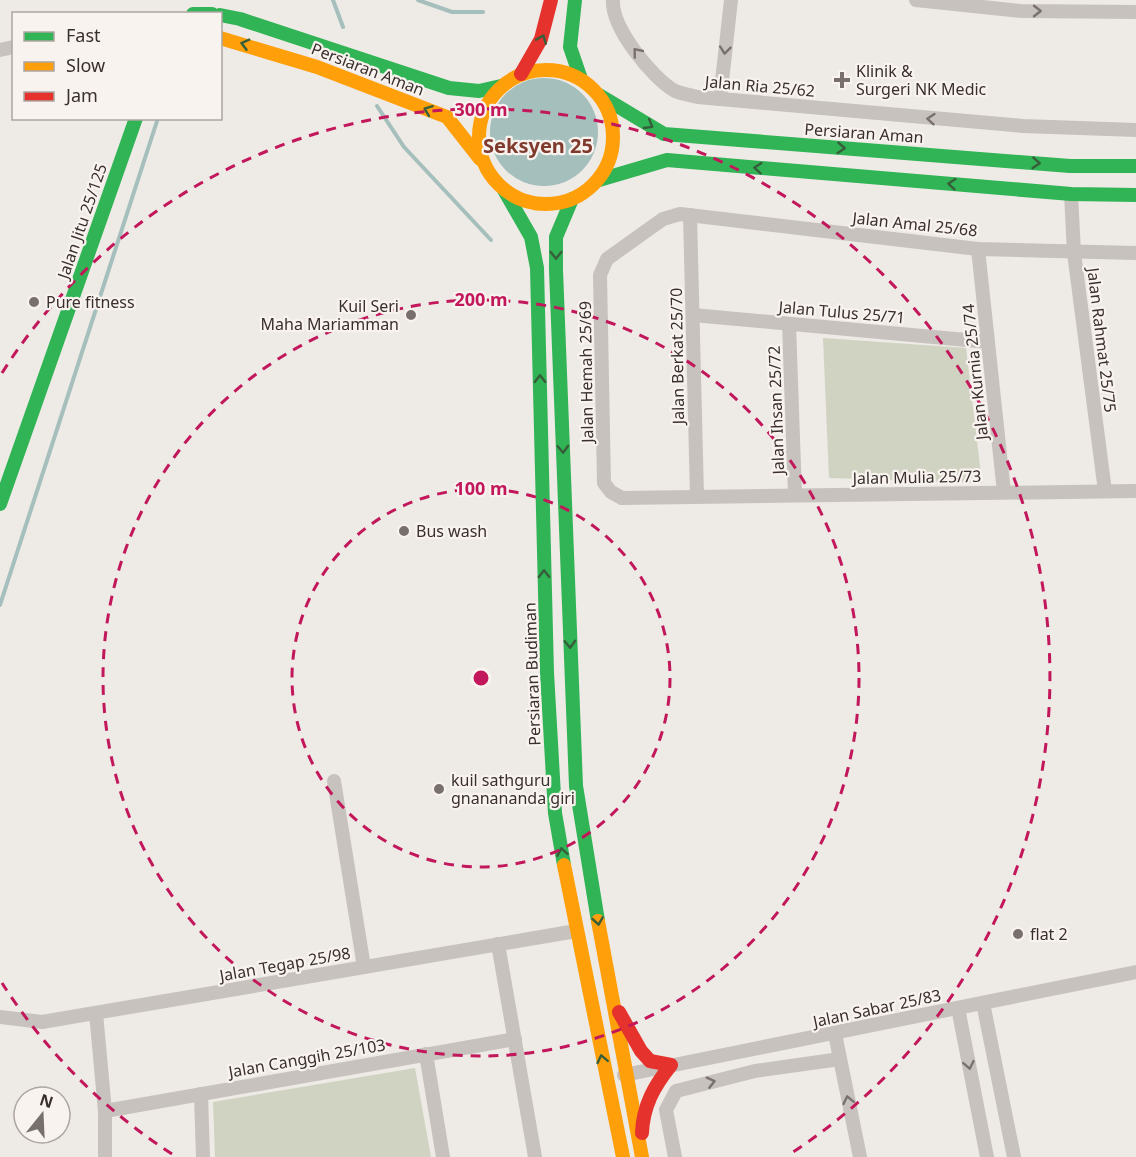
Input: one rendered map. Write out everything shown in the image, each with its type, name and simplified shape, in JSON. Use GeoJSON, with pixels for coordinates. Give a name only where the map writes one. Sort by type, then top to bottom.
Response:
{"type":"FeatureCollection","features":[{"type":"Feature","properties":{"kind":"main road"},"geometry":{"type":"LineString","coordinates":[[521,74],[538,49],[546,30],[551,0]]}},
{"type":"Feature","properties":{"kind":"main road"},"geometry":{"type":"LineString","coordinates":[[575,0],[570,47],[581,79]]}},
{"type":"Feature","properties":{"kind":"main road","name":"Persiaran Aman"},"geometry":{"type":"LineString","coordinates":[[222,15],[240,19],[449,88],[479,91],[501,86]]}},
{"type":"Feature","properties":{"kind":"main road","name":"Persiaran Aman"},"geometry":{"type":"LineString","coordinates":[[222,39],[298,60],[447,117],[484,163]]}},
{"type":"Feature","properties":{"kind":"main road"},"geometry":{"type":"LineString","coordinates":[[599,180],[610,160],[614,138],[611,115],[599,95],[581,79],[562,71],[542,69],[521,74],[501,86],[488,102],[480,122],[479,143],[484,163],[504,190],[520,199],[537,204],[555,204],[572,200],[599,180],[667,160],[1071,194],[1136,195]]}},
{"type":"Feature","properties":{"kind":"main road","name":"Persiaran Aman"},"geometry":{"type":"LineString","coordinates":[[599,95],[664,134],[1070,166],[1136,166]]}},
{"type":"Feature","properties":{"kind":"main road","name":"Jalan Jitu 25/125"},"geometry":{"type":"LineString","coordinates":[[0,504],[135,120]]}},
{"type":"Feature","properties":{"kind":"main road","name":"Persiaran Budiman"},"geometry":{"type":"LineString","coordinates":[[504,190],[531,237],[537,268],[548,696],[555,813],[576,931],[624,1157]]}},
{"type":"Feature","properties":{"kind":"main road"},"geometry":{"type":"LineString","coordinates":[[572,200],[556,237],[556,270],[576,786],[585,910],[576,931]]}},
{"type":"Feature","properties":{"kind":"main road"},"geometry":{"type":"LineString","coordinates":[[576,786],[624,1075],[642,1157]]}},
{"type":"Feature","properties":{"kind":"main road"},"geometry":{"type":"LineString","coordinates":[[610,993],[641,1051],[650,1061],[671,1065],[650,1091],[642,1115],[642,1157]]}},
{"type":"Feature","properties":{"kind":"main road"},"geometry":{"type":"LineString","coordinates":[[624,1075],[616,1085],[624,1157]]}},
{"type":"Feature","properties":{"kind":"street","name":"Jalan Ria 25/62"},"geometry":{"type":"LineString","coordinates":[[613,0],[615,21],[627,39],[666,85],[677,92],[720,99],[1023,126],[1136,130]]}},
{"type":"Feature","properties":{"kind":"street"},"geometry":{"type":"LineString","coordinates":[[720,99],[731,0]]}},
{"type":"Feature","properties":{"kind":"street"},"geometry":{"type":"LineString","coordinates":[[916,0],[1021,11],[1084,6],[1136,12]]}},
{"type":"Feature","properties":{"kind":"street","name":"Jalan Rahmat 25/75"},"geometry":{"type":"LineString","coordinates":[[1071,194],[1074,253],[1105,491]]}},
{"type":"Feature","properties":{"kind":"street","name":"Jalan Hemah 25/69"},"geometry":{"type":"LineString","coordinates":[[690,215],[680,214],[663,219],[607,259],[600,275],[604,483],[611,492],[622,498],[698,496]]}},
{"type":"Feature","properties":{"kind":"street","name":"Jalan Amal 25/68"},"geometry":{"type":"LineString","coordinates":[[690,215],[978,249],[1136,253]]}},
{"type":"Feature","properties":{"kind":"street","name":"Jalan Berkat 25/70"},"geometry":{"type":"LineString","coordinates":[[690,215],[698,496]]}},
{"type":"Feature","properties":{"kind":"street","name":"Jalan Kurnia 25/74"},"geometry":{"type":"LineString","coordinates":[[978,249],[1004,492]]}},
{"type":"Feature","properties":{"kind":"street","name":"Jalan Tulus 25/71"},"geometry":{"type":"LineString","coordinates":[[693,315],[988,342]]}},
{"type":"Feature","properties":{"kind":"street","name":"Jalan Ihsan 25/72"},"geometry":{"type":"LineString","coordinates":[[789,324],[795,495]]}},
{"type":"Feature","properties":{"kind":"street","name":"Jalan Mulia 25/73"},"geometry":{"type":"LineString","coordinates":[[698,496],[1136,490]]}},
{"type":"Feature","properties":{"kind":"street"},"geometry":{"type":"LineString","coordinates":[[334,780],[364,967]]}},
{"type":"Feature","properties":{"kind":"street","name":"Jalan Tegap 25/98"},"geometry":{"type":"LineString","coordinates":[[0,1017],[42,1022],[576,931]]}},
{"type":"Feature","properties":{"kind":"street"},"geometry":{"type":"LineString","coordinates":[[498,944],[535,1157]]}},
{"type":"Feature","properties":{"kind":"street","name":"Jalan Sabar 25/83"},"geometry":{"type":"LineString","coordinates":[[624,1075],[1136,972]]}},
{"type":"Feature","properties":{"kind":"street"},"geometry":{"type":"LineString","coordinates":[[983,1003],[1014,1157]]}},
{"type":"Feature","properties":{"kind":"street"},"geometry":{"type":"LineString","coordinates":[[958,1008],[987,1157]]}},
{"type":"Feature","properties":{"kind":"street"},"geometry":{"type":"LineString","coordinates":[[96,1013],[105,1111],[105,1157]]}},
{"type":"Feature","properties":{"kind":"street"},"geometry":{"type":"LineString","coordinates":[[835,1034],[860,1157]]}},
{"type":"Feature","properties":{"kind":"street","name":"Jalan Canggih 25/103"},"geometry":{"type":"LineString","coordinates":[[105,1111],[515,1039]]}},
{"type":"Feature","properties":{"kind":"street"},"geometry":{"type":"LineString","coordinates":[[426,1054],[444,1157]]}},
{"type":"Feature","properties":{"kind":"street"},"geometry":{"type":"LineString","coordinates":[[675,1157],[666,1110],[676,1091],[755,1071],[840,1059]]}},
{"type":"Feature","properties":{"kind":"street"},"geometry":{"type":"LineString","coordinates":[[201,1094],[203,1157]]}},
{"type":"Feature","properties":{"kind":"green space"},"geometry":{"type":"Polygon","coordinates":[[[823,338],[966,348],[982,483],[829,478],[823,338]]]}},
{"type":"Feature","properties":{"kind":"green space"},"geometry":{"type":"Polygon","coordinates":[[[415,1068],[431,1157],[215,1157],[213,1102],[415,1068]]]}},
{"type":"Feature","properties":{"kind":"water"},"geometry":{"type":"Polygon","coordinates":[[[544,78],[554,79],[574,87],[582,94],[589,102],[597,122],[597,142],[589,162],[582,170],[574,177],[554,185],[544,186],[534,185],[514,177],[506,170],[499,162],[491,142],[490,132],[491,122],[499,102],[506,94],[514,87],[534,79],[544,78]]]}},
{"type":"Feature","properties":{"kind":"waterway"},"geometry":{"type":"LineString","coordinates":[[333,0],[343,27]]}},
{"type":"Feature","properties":{"kind":"waterway"},"geometry":{"type":"LineString","coordinates":[[418,0],[452,12],[483,12]]}},
{"type":"Feature","properties":{"kind":"waterway"},"geometry":{"type":"LineString","coordinates":[[377,106],[404,147],[491,240]]}},
{"type":"Feature","properties":{"kind":"waterway"},"geometry":{"type":"LineString","coordinates":[[0,605],[157,120]]}},
{"type":"Feature","properties":{"kind":"traffic: fast"},"geometry":{"type":"LineString","coordinates":[[575,0],[570,47],[581,79]]}},
{"type":"Feature","properties":{"kind":"traffic: fast"},"geometry":{"type":"LineString","coordinates":[[222,15],[240,19],[449,88],[479,91],[501,86]]}},
{"type":"Feature","properties":{"kind":"traffic: fast"},"geometry":{"type":"LineString","coordinates":[[599,95],[664,134],[1070,166],[1136,166]]}},
{"type":"Feature","properties":{"kind":"traffic: fast"},"geometry":{"type":"LineString","coordinates":[[0,504],[135,120]]}},
{"type":"Feature","properties":{"kind":"traffic: fast"},"geometry":{"type":"LineString","coordinates":[[599,180],[667,160],[1071,194],[1136,195]]}},
{"type":"Feature","properties":{"kind":"traffic: fast"},"geometry":{"type":"LineString","coordinates":[[504,190],[531,237],[537,268],[547,673],[555,813],[564,865]]}},
{"type":"Feature","properties":{"kind":"traffic: fast"},"geometry":{"type":"LineString","coordinates":[[572,199],[556,237],[556,270],[576,786],[598,921]]}},
{"type":"Feature","properties":{"kind":"traffic: slow"},"geometry":{"type":"LineString","coordinates":[[222,39],[317,67],[447,117],[480,159]]}},
{"type":"Feature","properties":{"kind":"traffic: slow"},"geometry":{"type":"LineString","coordinates":[[546,70],[572,75],[594,89],[608,111],[613,137],[608,163],[594,185],[572,199],[546,204],[520,199],[498,185],[484,163],[479,137],[484,111],[498,89],[520,75],[546,70]]}},
{"type":"Feature","properties":{"kind":"traffic: slow"},"geometry":{"type":"LineString","coordinates":[[564,865],[623,1157]]}},
{"type":"Feature","properties":{"kind":"traffic: slow"},"geometry":{"type":"LineString","coordinates":[[598,921],[642,1157]]}},
{"type":"Feature","properties":{"kind":"traffic: jam"},"geometry":{"type":"LineString","coordinates":[[521,74],[541,39],[551,0]]}},
{"type":"Feature","properties":{"kind":"traffic: jam"},"geometry":{"type":"LineString","coordinates":[[619,1012],[641,1051],[650,1061],[671,1065],[650,1097],[642,1133]]}},
{"type":"Feature","properties":{"kind":"place","name":"Klinik & Surgeri NK Medic"},"geometry":{"type":"Point","coordinates":[842,80]}},
{"type":"Feature","properties":{"kind":"place","name":"Pure fitness"},"geometry":{"type":"Point","coordinates":[34,302]}},
{"type":"Feature","properties":{"kind":"place","name":"Kuil Seri Maha Mariamman"},"geometry":{"type":"Point","coordinates":[411,315]}},
{"type":"Feature","properties":{"kind":"place","name":"Bus wash"},"geometry":{"type":"Point","coordinates":[404,531]}},
{"type":"Feature","properties":{"kind":"place","name":"kuil sathguru gnanananda giri"},"geometry":{"type":"Point","coordinates":[439,789]}},
{"type":"Feature","properties":{"kind":"place","name":"flat 2"},"geometry":{"type":"Point","coordinates":[1018,934]}},
{"type":"Feature","properties":{"kind":"district","name":"Seksyen 25"},"geometry":{"type":"Point","coordinates":[538,145]}}]}
